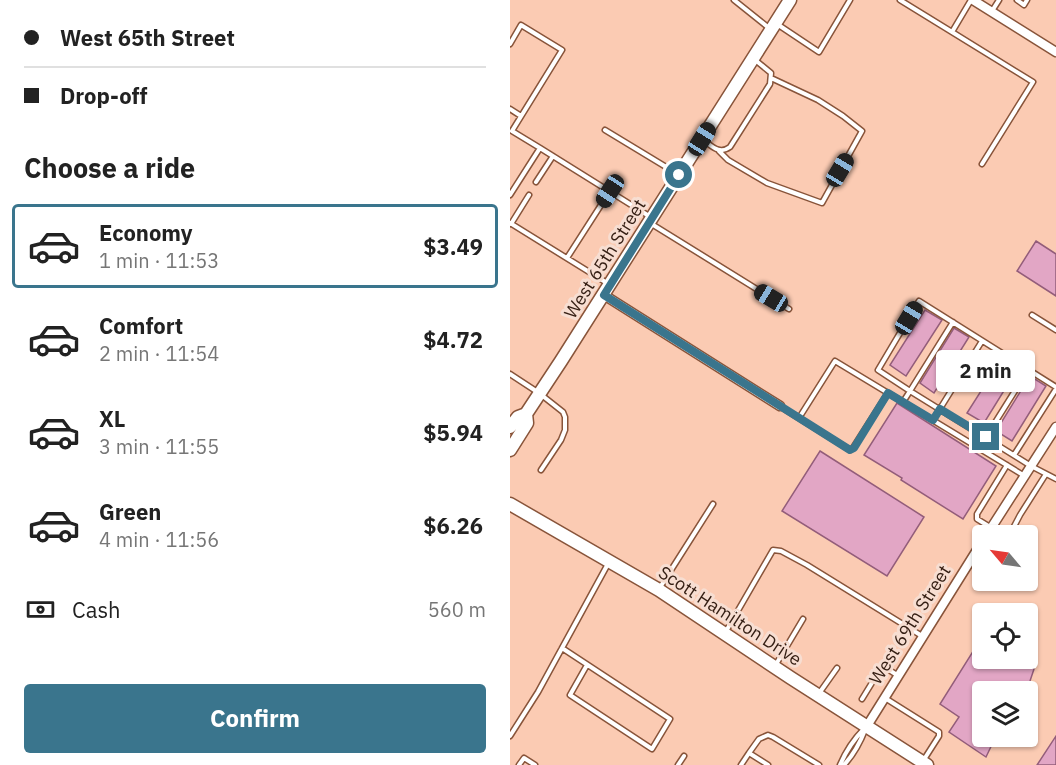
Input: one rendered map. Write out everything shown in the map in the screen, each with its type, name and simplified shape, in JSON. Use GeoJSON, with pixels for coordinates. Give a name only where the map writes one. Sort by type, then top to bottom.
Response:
{"type":"FeatureCollection","features":[{"type":"Feature","properties":{"kind":"main road","name":"West 65th Street"},"geometry":{"type":"LineString","coordinates":[[510,427],[518,417],[526,414],[790,0]]}},
{"type":"Feature","properties":{"kind":"main road","name":"West 65th Street"},"geometry":{"type":"LineString","coordinates":[[510,450],[527,423],[526,414]]}},
{"type":"Feature","properties":{"kind":"main road","name":"Scott Hamilton Drive"},"geometry":{"type":"LineString","coordinates":[[510,504],[659,590],[925,764]]}},
{"type":"Feature","properties":{"kind":"street"},"geometry":{"type":"LineString","coordinates":[[972,0],[1056,52]]}},
{"type":"Feature","properties":{"kind":"street"},"geometry":{"type":"LineString","coordinates":[[607,290],[780,406]]}},
{"type":"Feature","properties":{"kind":"street","name":"West 69th Street"},"geometry":{"type":"LineString","coordinates":[[993,525],[1056,427]]}},
{"type":"Feature","properties":{"kind":"street","name":"West 69th Street"},"geometry":{"type":"LineString","coordinates":[[867,726],[972,558]]}},
{"type":"Feature","properties":{"kind":"lane"},"geometry":{"type":"LineString","coordinates":[[735,0],[774,27],[819,51],[850,0]]}},
{"type":"Feature","properties":{"kind":"lane"},"geometry":{"type":"LineString","coordinates":[[900,0],[1033,82],[982,164]]}},
{"type":"Feature","properties":{"kind":"lane"},"geometry":{"type":"LineString","coordinates":[[952,32],[972,0]]}},
{"type":"Feature","properties":{"kind":"lane"},"geometry":{"type":"LineString","coordinates":[[992,12],[999,0]]}},
{"type":"Feature","properties":{"kind":"lane"},"geometry":{"type":"LineString","coordinates":[[1017,0],[1024,4],[1027,0]]}},
{"type":"Feature","properties":{"kind":"lane"},"geometry":{"type":"LineString","coordinates":[[510,44],[521,25],[562,50],[511,133],[610,191],[789,309]]}},
{"type":"Feature","properties":{"kind":"lane"},"geometry":{"type":"LineString","coordinates":[[719,151],[730,147],[770,84],[771,73],[753,59]]}},
{"type":"Feature","properties":{"kind":"lane"},"geometry":{"type":"LineString","coordinates":[[702,139],[728,159],[767,183],[822,204],[862,131],[818,100],[771,78]]}},
{"type":"Feature","properties":{"kind":"lane"},"geometry":{"type":"LineString","coordinates":[[510,109],[521,116]]}},
{"type":"Feature","properties":{"kind":"lane"},"geometry":{"type":"LineString","coordinates":[[605,130],[679,175]]}},
{"type":"Feature","properties":{"kind":"lane"},"geometry":{"type":"LineString","coordinates":[[510,195],[540,148]]}},
{"type":"Feature","properties":{"kind":"lane"},"geometry":{"type":"LineString","coordinates":[[536,182],[553,156]]}},
{"type":"Feature","properties":{"kind":"lane"},"geometry":{"type":"LineString","coordinates":[[567,258],[610,191]]}},
{"type":"Feature","properties":{"kind":"lane"},"geometry":{"type":"LineString","coordinates":[[529,195],[510,224],[567,258],[607,290]]}},
{"type":"Feature","properties":{"kind":"lane"},"geometry":{"type":"LineString","coordinates":[[1014,455],[1056,388],[919,301],[878,370],[1031,466],[1056,479]]}},
{"type":"Feature","properties":{"kind":"lane"},"geometry":{"type":"LineString","coordinates":[[1032,315],[1056,330]]}},
{"type":"Feature","properties":{"kind":"lane"},"geometry":{"type":"LineString","coordinates":[[903,402],[953,322]]}},
{"type":"Feature","properties":{"kind":"lane"},"geometry":{"type":"LineString","coordinates":[[933,420],[982,341]]}},
{"type":"Feature","properties":{"kind":"lane"},"geometry":{"type":"LineString","coordinates":[[799,418],[835,361],[1024,476]]}},
{"type":"Feature","properties":{"kind":"lane"},"geometry":{"type":"LineString","coordinates":[[986,437],[1028,370]]}},
{"type":"Feature","properties":{"kind":"lane"},"geometry":{"type":"LineString","coordinates":[[510,374],[563,412],[566,422],[565,430],[541,471]]}},
{"type":"Feature","properties":{"kind":"lane"},"geometry":{"type":"LineString","coordinates":[[780,406],[852,450],[888,393]]}},
{"type":"Feature","properties":{"kind":"lane"},"geometry":{"type":"LineString","coordinates":[[981,525],[977,514],[1007,465]]}},
{"type":"Feature","properties":{"kind":"lane"},"geometry":{"type":"LineString","coordinates":[[1014,525],[1046,474]]}},
{"type":"Feature","properties":{"kind":"lane"},"geometry":{"type":"LineString","coordinates":[[659,590],[713,504]]}},
{"type":"Feature","properties":{"kind":"lane"},"geometry":{"type":"LineString","coordinates":[[724,634],[773,549],[807,565],[922,636]]}},
{"type":"Feature","properties":{"kind":"lane"},"geometry":{"type":"LineString","coordinates":[[510,736],[538,692],[609,561]]}},
{"type":"Feature","properties":{"kind":"lane"},"geometry":{"type":"LineString","coordinates":[[774,666],[803,619]]}},
{"type":"Feature","properties":{"kind":"lane"},"geometry":{"type":"LineString","coordinates":[[561,648],[670,719],[652,748],[570,695],[587,665]]}},
{"type":"Feature","properties":{"kind":"lane"},"geometry":{"type":"LineString","coordinates":[[817,695],[837,668]]}},
{"type":"Feature","properties":{"kind":"lane"},"geometry":{"type":"LineString","coordinates":[[862,699],[882,668],[898,675]]}},
{"type":"Feature","properties":{"kind":"lane"},"geometry":{"type":"LineString","coordinates":[[884,698],[939,732],[925,764]]}},
{"type":"Feature","properties":{"kind":"lane"},"geometry":{"type":"LineString","coordinates":[[842,765],[851,757],[867,726]]}},
{"type":"Feature","properties":{"kind":"lane"},"geometry":{"type":"LineString","coordinates":[[842,765],[846,751],[867,726]]}},
{"type":"Feature","properties":{"kind":"lane"},"geometry":{"type":"LineString","coordinates":[[741,765],[759,739],[768,735],[819,765]]}},
{"type":"Feature","properties":{"kind":"lane"},"geometry":{"type":"LineString","coordinates":[[749,753],[768,765]]}},
{"type":"Feature","properties":{"kind":"lane"},"geometry":{"type":"LineString","coordinates":[[678,765],[684,756]]}},
{"type":"Feature","properties":{"kind":"lane"},"geometry":{"type":"LineString","coordinates":[[519,765],[524,758],[535,765]]}},
{"type":"Feature","properties":{"kind":"building"},"geometry":{"type":"Polygon","coordinates":[[[1036,241],[1056,254],[1056,296],[1017,271],[1036,241]]]}},
{"type":"Feature","properties":{"kind":"building"},"geometry":{"type":"Polygon","coordinates":[[[925,310],[942,320],[906,376],[890,365],[925,310]]]}},
{"type":"Feature","properties":{"kind":"building"},"geometry":{"type":"Polygon","coordinates":[[[954,328],[969,337],[934,393],[920,383],[954,328]]]}},
{"type":"Feature","properties":{"kind":"building"},"geometry":{"type":"Polygon","coordinates":[[[1002,358],[1018,368],[984,423],[967,413],[1002,358]]]}},
{"type":"Feature","properties":{"kind":"building"},"geometry":{"type":"Polygon","coordinates":[[[1030,376],[1046,386],[1012,441],[996,431],[1030,376]]]}},
{"type":"Feature","properties":{"kind":"building"},"geometry":{"type":"Polygon","coordinates":[[[897,403],[996,466],[963,519],[864,455],[897,403]]]}},
{"type":"Feature","properties":{"kind":"building"},"geometry":{"type":"Polygon","coordinates":[[[820,451],[924,517],[887,576],[782,511],[820,451]]]}},
{"type":"Feature","properties":{"kind":"building"},"geometry":{"type":"Polygon","coordinates":[[[972,653],[972,669],[1034,669],[1030,681],[972,681],[972,747],[991,747],[986,757],[949,732],[959,717],[940,704],[972,653]]]}},
{"type":"Feature","properties":{"kind":"building"},"geometry":{"type":"Polygon","coordinates":[[[1056,736],[1056,765],[1037,765],[1056,736]]]}},
{"type":"Feature","properties":{"kind":"route"},"geometry":{"type":"LineString","coordinates":[[679,175],[604,295],[850,450],[854,448],[888,393],[933,420],[940,409],[986,437]]}}]}
